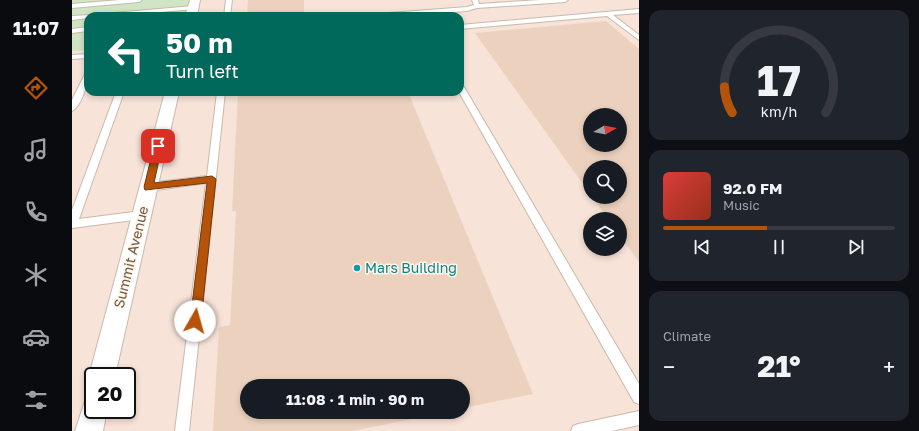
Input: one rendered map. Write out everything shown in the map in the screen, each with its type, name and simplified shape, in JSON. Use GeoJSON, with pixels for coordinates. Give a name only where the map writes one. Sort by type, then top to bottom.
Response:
{"type":"FeatureCollection","features":[{"type":"Feature","properties":{"kind":"street","name":"Summit Avenue"},"geometry":{"type":"LineString","coordinates":[[104,367],[171,96]]}},
{"type":"Feature","properties":{"kind":"street"},"geometry":{"type":"LineString","coordinates":[[89,431],[92,419]]}},
{"type":"Feature","properties":{"kind":"lane"},"geometry":{"type":"LineString","coordinates":[[72,6],[140,0]]}},
{"type":"Feature","properties":{"kind":"lane"},"geometry":{"type":"LineString","coordinates":[[228,12],[229,0]]}},
{"type":"Feature","properties":{"kind":"lane"},"geometry":{"type":"LineString","coordinates":[[428,12],[467,9],[476,3],[565,0]]}},
{"type":"Feature","properties":{"kind":"lane"},"geometry":{"type":"LineString","coordinates":[[163,12],[193,8]]}},
{"type":"Feature","properties":{"kind":"lane"},"geometry":{"type":"LineString","coordinates":[[464,27],[639,11]]}},
{"type":"Feature","properties":{"kind":"lane"},"geometry":{"type":"LineString","coordinates":[[607,13],[639,38]]}},
{"type":"Feature","properties":{"kind":"lane"},"geometry":{"type":"LineString","coordinates":[[72,18],[84,16]]}},
{"type":"Feature","properties":{"kind":"lane"},"geometry":{"type":"LineString","coordinates":[[72,31],[84,30]]}},
{"type":"Feature","properties":{"kind":"lane"},"geometry":{"type":"LineString","coordinates":[[72,57],[84,56]]}},
{"type":"Feature","properties":{"kind":"lane"},"geometry":{"type":"LineString","coordinates":[[72,108],[84,84]]}},
{"type":"Feature","properties":{"kind":"lane"},"geometry":{"type":"LineString","coordinates":[[464,94],[639,397]]}},
{"type":"Feature","properties":{"kind":"lane"},"geometry":{"type":"LineString","coordinates":[[119,96],[72,224],[142,215]]}},
{"type":"Feature","properties":{"kind":"lane"},"geometry":{"type":"LineString","coordinates":[[182,431],[221,96]]}},
{"type":"Feature","properties":{"kind":"lane"},"geometry":{"type":"LineString","coordinates":[[148,187],[212,179]]}},
{"type":"Feature","properties":{"kind":"lane"},"geometry":{"type":"LineString","coordinates":[[578,431],[639,418]]}},
{"type":"Feature","properties":{"kind":"shaded area"},"geometry":{"type":"Polygon","coordinates":[[[72,0],[639,0],[639,431],[72,431],[72,0]]]}},
{"type":"Feature","properties":{"kind":"green space"},"geometry":{"type":"Polygon","coordinates":[[[72,0],[191,0],[187,12],[84,12],[84,50],[72,51],[72,0]]]}},
{"type":"Feature","properties":{"kind":"building"},"geometry":{"type":"Polygon","coordinates":[[[248,0],[304,0],[304,12],[247,12],[248,0]]]}},
{"type":"Feature","properties":{"kind":"building"},"geometry":{"type":"Polygon","coordinates":[[[606,21],[639,49],[639,262],[627,246],[627,212],[603,212],[597,204],[627,204],[627,160],[583,160],[583,184],[475,33],[606,21]]]}},
{"type":"Feature","properties":{"kind":"building","name":"Mars Building"},"geometry":{"type":"Polygon","coordinates":[[[238,96],[410,96],[533,394],[470,407],[470,379],[240,379],[240,419],[412,419],[353,431],[213,431],[219,327],[230,325],[236,211],[232,211],[238,96]]]}},
{"type":"Feature","properties":{"kind":"place","name":"Mars Building"},"geometry":{"type":"Point","coordinates":[357,268]}},
{"type":"Feature","properties":{"kind":"route"},"geometry":{"type":"LineString","coordinates":[[158,146],[148,187],[212,179],[195,321]]}}]}
